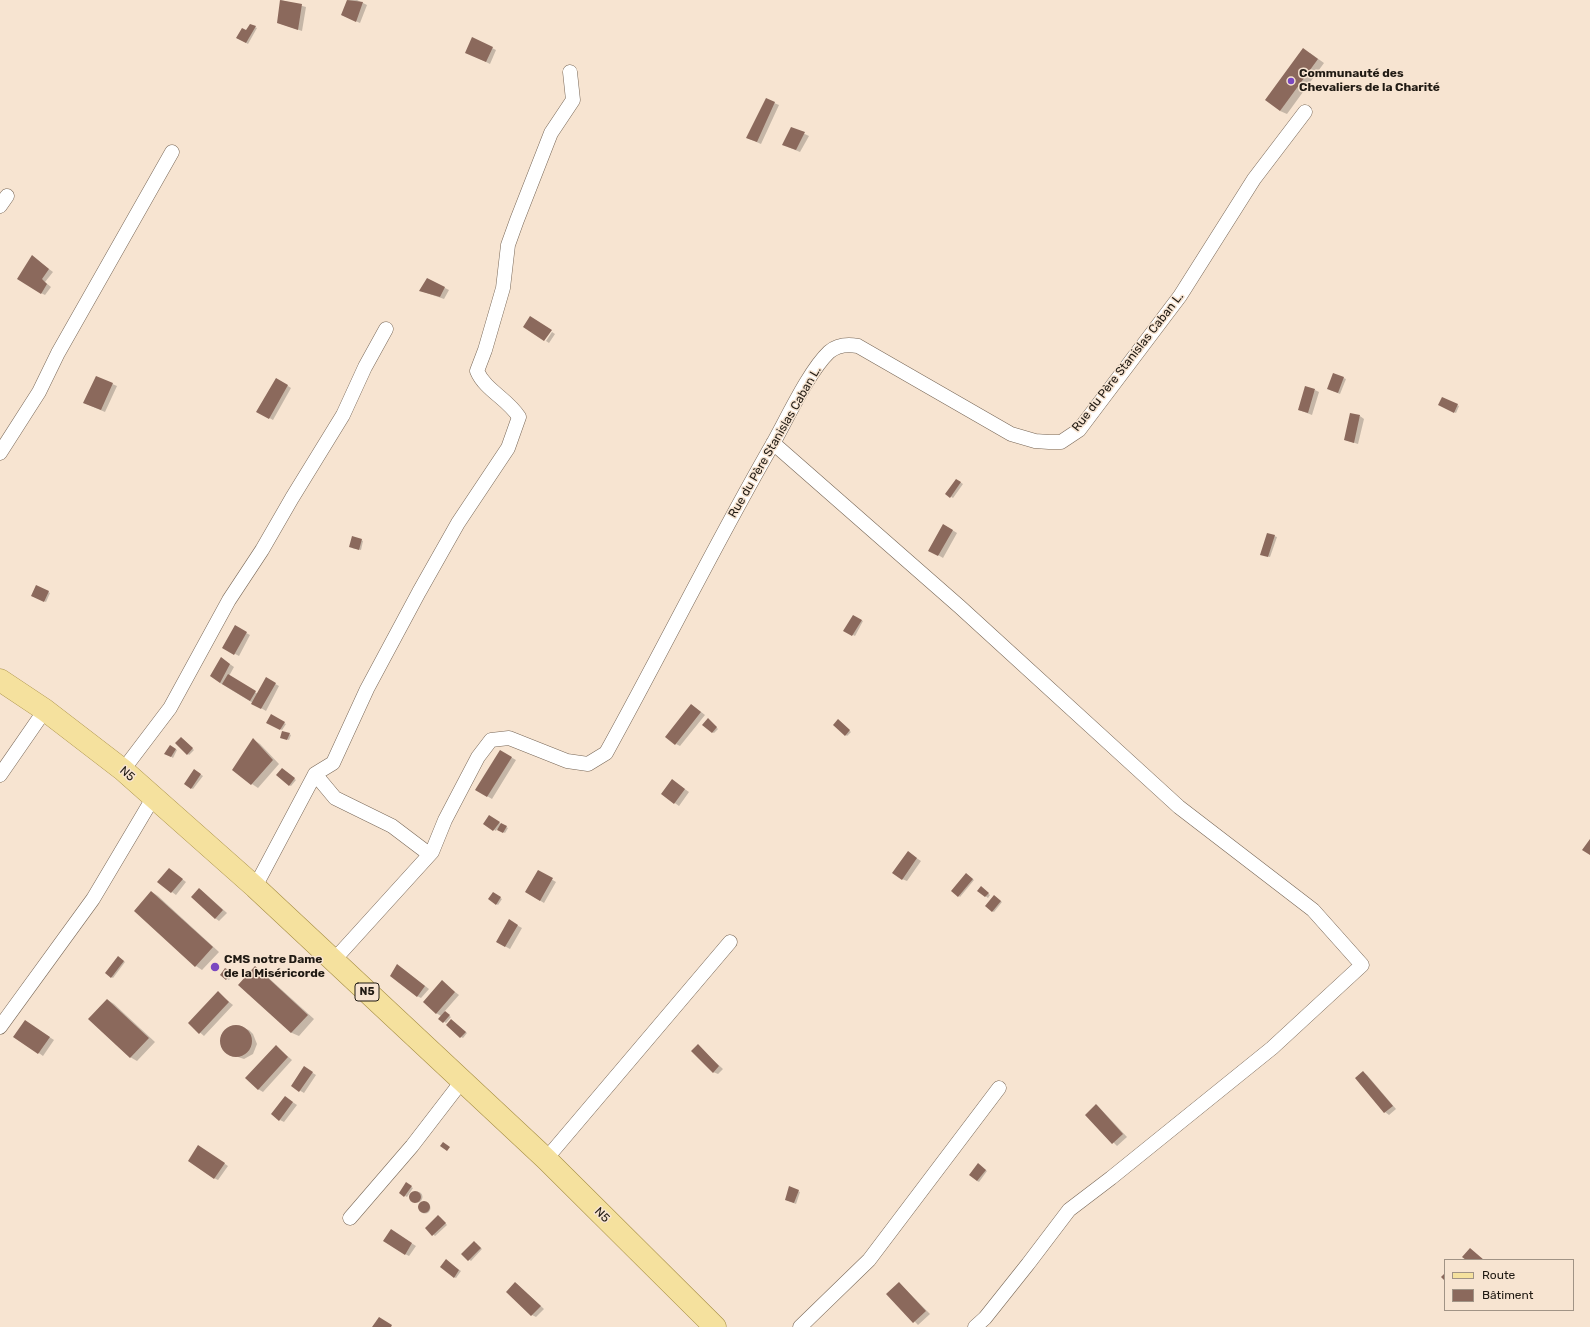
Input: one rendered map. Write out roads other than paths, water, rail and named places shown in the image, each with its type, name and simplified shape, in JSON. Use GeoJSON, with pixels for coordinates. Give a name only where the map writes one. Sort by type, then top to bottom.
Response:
{"type":"FeatureCollection","features":[{"type":"Feature","properties":{"kind":"main road","name":"N5"},"geometry":{"type":"LineString","coordinates":[[0,680],[45,710],[123,770],[255,887],[546,1159],[715,1327]]}},
{"type":"Feature","properties":{"kind":"street"},"geometry":{"type":"LineString","coordinates":[[255,887],[315,774],[333,763],[367,689],[458,523],[508,448],[519,417],[512,406],[480,379],[477,371],[486,350],[503,288],[508,245],[551,133],[573,100],[570,72]]}},
{"type":"Feature","properties":{"kind":"street","name":"Rue du Père Stanislas Caban L."},"geometry":{"type":"LineString","coordinates":[[334,960],[432,852],[445,820],[478,757],[491,740],[509,738],[567,761],[588,764],[606,754],[712,552],[821,362],[831,351],[843,345],[858,346],[1011,434],[1035,441],[1061,442],[1079,430],[1180,296],[1254,179],[1305,112]]}},
{"type":"Feature","properties":{"kind":"street"},"geometry":{"type":"LineString","coordinates":[[0,453],[38,392],[58,352],[172,152]]}},
{"type":"Feature","properties":{"kind":"street"},"geometry":{"type":"LineString","coordinates":[[123,770],[170,708],[229,600],[262,550],[343,415],[365,367],[386,329]]}},
{"type":"Feature","properties":{"kind":"street"},"geometry":{"type":"LineString","coordinates":[[773,444],[960,607],[1180,807],[1313,910],[1362,965],[1272,1048],[1112,1178],[1069,1210],[1028,1264],[975,1327]]}},
{"type":"Feature","properties":{"kind":"street"},"geometry":{"type":"LineString","coordinates":[[0,775],[45,710]]}},
{"type":"Feature","properties":{"kind":"street"},"geometry":{"type":"LineString","coordinates":[[315,774],[335,798],[392,826],[429,854]]}},
{"type":"Feature","properties":{"kind":"street"},"geometry":{"type":"LineString","coordinates":[[0,1027],[93,899],[153,798]]}},
{"type":"Feature","properties":{"kind":"street"},"geometry":{"type":"LineString","coordinates":[[546,1159],[730,942]]}},
{"type":"Feature","properties":{"kind":"street"},"geometry":{"type":"LineString","coordinates":[[350,1218],[412,1146],[462,1081]]}},
{"type":"Feature","properties":{"kind":"street"},"geometry":{"type":"LineString","coordinates":[[800,1327],[869,1260],[999,1088]]}},
{"type":"Feature","properties":{"kind":"place","name":"Communauté des Chevaliers de la Charité"},"geometry":{"type":"Point","coordinates":[1291,81]}},
{"type":"Feature","properties":{"kind":"place","name":"CMS notre Dame de la Miséricorde"},"geometry":{"type":"Point","coordinates":[215,967]}}]}
